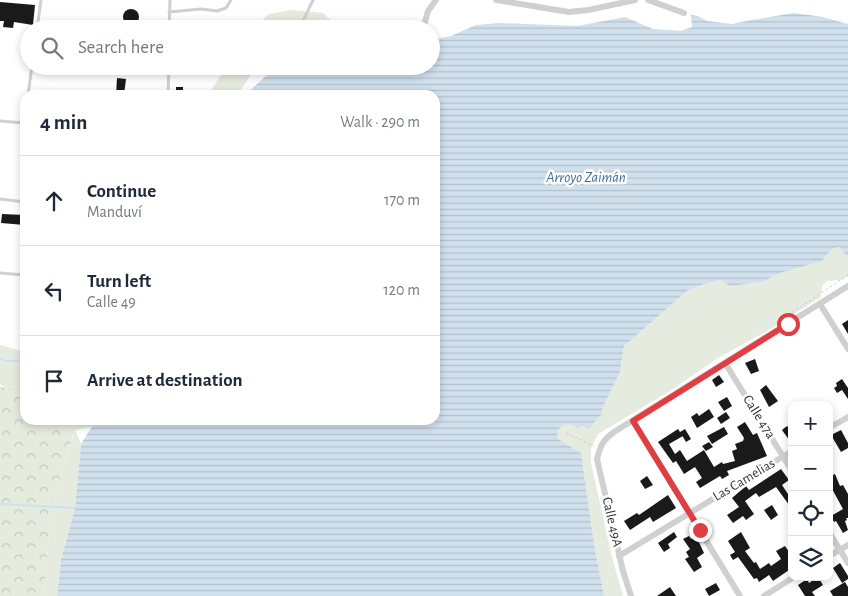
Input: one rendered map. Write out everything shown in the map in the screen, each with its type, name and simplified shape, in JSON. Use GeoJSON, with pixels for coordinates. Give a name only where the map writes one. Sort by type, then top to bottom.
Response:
{"type":"FeatureCollection","features":[{"type":"Feature","properties":{"kind":"street"},"geometry":{"type":"LineString","coordinates":[[426,20],[428,11],[436,0]]}},
{"type":"Feature","properties":{"kind":"street"},"geometry":{"type":"LineString","coordinates":[[496,0],[569,12],[635,0]]}},
{"type":"Feature","properties":{"kind":"street"},"geometry":{"type":"LineString","coordinates":[[648,0],[684,13]]}},
{"type":"Feature","properties":{"kind":"street"},"geometry":{"type":"LineString","coordinates":[[740,596],[633,421],[848,286]]}},
{"type":"Feature","properties":{"kind":"street"},"geometry":{"type":"LineString","coordinates":[[820,304],[848,350]]}},
{"type":"Feature","properties":{"kind":"street","name":"Calle 47a"},"geometry":{"type":"LineString","coordinates":[[726,363],[788,465]]}},
{"type":"Feature","properties":{"kind":"street"},"geometry":{"type":"LineString","coordinates":[[833,426],[848,417]]}},
{"type":"Feature","properties":{"kind":"street","name":"Calle 49A"},"geometry":{"type":"LineString","coordinates":[[631,596],[619,556],[597,459],[600,447],[609,436],[633,421]]}},
{"type":"Feature","properties":{"kind":"street","name":"Las Camelias"},"geometry":{"type":"LineString","coordinates":[[619,556],[788,454]]}},
{"type":"Feature","properties":{"kind":"street"},"geometry":{"type":"LineString","coordinates":[[831,536],[848,563]]}},
{"type":"Feature","properties":{"kind":"street"},"geometry":{"type":"LineString","coordinates":[[833,554],[848,545]]}},
{"type":"Feature","properties":{"kind":"street"},"geometry":{"type":"LineString","coordinates":[[764,596],[788,581]]}},
{"type":"Feature","properties":{"kind":"lane"},"geometry":{"type":"LineString","coordinates":[[38,20],[41,0]]}},
{"type":"Feature","properties":{"kind":"lane"},"geometry":{"type":"LineString","coordinates":[[169,20],[170,0]]}},
{"type":"Feature","properties":{"kind":"lane"},"geometry":{"type":"LineString","coordinates":[[169,12],[201,9],[217,11],[226,8],[231,0]]}},
{"type":"Feature","properties":{"kind":"lane"},"geometry":{"type":"LineString","coordinates":[[304,20],[314,0]]}},
{"type":"Feature","properties":{"kind":"lane"},"geometry":{"type":"LineString","coordinates":[[29,90],[31,75]]}},
{"type":"Feature","properties":{"kind":"lane"},"geometry":{"type":"LineString","coordinates":[[168,90],[169,75]]}},
{"type":"Feature","properties":{"kind":"lane"},"geometry":{"type":"LineString","coordinates":[[0,121],[20,123]]}},
{"type":"Feature","properties":{"kind":"lane"},"geometry":{"type":"LineString","coordinates":[[0,199],[20,201]]}},
{"type":"Feature","properties":{"kind":"lane"},"geometry":{"type":"LineString","coordinates":[[0,273],[20,275]]}},
{"type":"Feature","properties":{"kind":"path"},"geometry":{"type":"LineString","coordinates":[[786,316],[848,275]]}},
{"type":"Feature","properties":{"kind":"path"},"geometry":{"type":"LineString","coordinates":[[566,433],[594,446],[593,453]]}},
{"type":"Feature","properties":{"kind":"green space"},"geometry":{"type":"Polygon","coordinates":[[[292,10],[323,13],[331,20],[263,20],[269,14],[292,10]]]}},
{"type":"Feature","properties":{"kind":"green space"},"geometry":{"type":"Polygon","coordinates":[[[221,75],[251,75],[240,90],[211,90],[221,75]]]}},
{"type":"Feature","properties":{"kind":"green space"},"geometry":{"type":"Polygon","coordinates":[[[840,247],[848,257],[848,276],[841,280],[827,281],[822,286],[821,297],[771,329],[718,358],[670,391],[598,434],[591,449],[591,463],[612,557],[623,596],[604,596],[594,544],[581,453],[557,439],[557,432],[564,425],[571,424],[578,427],[602,414],[602,409],[620,372],[624,346],[688,290],[720,280],[731,286],[762,282],[780,273],[822,261],[831,250],[840,247]]]}},
{"type":"Feature","properties":{"kind":"green space"},"geometry":{"type":"Polygon","coordinates":[[[0,345],[20,351],[20,395],[0,384],[0,345]]]}},
{"type":"Feature","properties":{"kind":"green space"},"geometry":{"type":"Polygon","coordinates":[[[0,386],[14,390],[20,394],[20,425],[61,425],[69,431],[75,430],[51,507],[44,596],[0,596],[0,386]]]}},
{"type":"Feature","properties":{"kind":"green space"},"geometry":{"type":"Polygon","coordinates":[[[61,425],[104,425],[75,430],[81,444],[75,508],[61,560],[57,596],[44,596],[51,507],[75,431],[69,431],[61,425]]]}},
{"type":"Feature","properties":{"kind":"water","name":"Arroyo Zaimán"},"geometry":{"type":"Polygon","coordinates":[[[794,13],[823,17],[848,24],[848,257],[839,247],[831,250],[822,261],[780,273],[762,282],[730,286],[720,280],[688,290],[624,346],[620,372],[602,409],[602,414],[589,428],[581,426],[578,428],[566,424],[557,432],[558,439],[581,453],[594,544],[604,596],[57,596],[61,560],[75,508],[81,444],[93,425],[440,425],[440,90],[251,90],[267,75],[440,75],[440,38],[451,36],[476,25],[499,23],[577,26],[625,17],[653,29],[681,31],[692,27],[691,15],[698,16],[707,21],[732,24],[794,13]]]}},
{"type":"Feature","properties":{"kind":"building"},"geometry":{"type":"Polygon","coordinates":[[[0,2],[35,5],[34,20],[20,20],[20,23],[14,22],[13,28],[3,27],[4,21],[0,21],[0,2]]]}},
{"type":"Feature","properties":{"kind":"building"},"geometry":{"type":"Polygon","coordinates":[[[131,9],[138,14],[138,20],[124,20],[123,17],[131,9]]]}},
{"type":"Feature","properties":{"kind":"building"},"geometry":{"type":"Polygon","coordinates":[[[117,78],[126,79],[125,90],[116,90],[117,78]]]}},
{"type":"Feature","properties":{"kind":"building"},"geometry":{"type":"Polygon","coordinates":[[[176,87],[183,87],[183,90],[176,90],[176,87]]]}},
{"type":"Feature","properties":{"kind":"building"},"geometry":{"type":"Polygon","coordinates":[[[2,214],[20,215],[20,225],[1,223],[2,214]]]}},
{"type":"Feature","properties":{"kind":"building"},"geometry":{"type":"Polygon","coordinates":[[[848,320],[848,334],[842,324],[848,320]]]}},
{"type":"Feature","properties":{"kind":"building"},"geometry":{"type":"Polygon","coordinates":[[[755,359],[759,371],[751,374],[745,363],[755,359]]]}},
{"type":"Feature","properties":{"kind":"building"},"geometry":{"type":"Polygon","coordinates":[[[719,375],[724,382],[716,387],[712,380],[719,375]]]}},
{"type":"Feature","properties":{"kind":"building"},"geometry":{"type":"Polygon","coordinates":[[[842,379],[848,388],[848,399],[842,390],[837,393],[834,388],[837,386],[836,383],[842,379]]]}},
{"type":"Feature","properties":{"kind":"building"},"geometry":{"type":"Polygon","coordinates":[[[766,385],[778,401],[769,407],[760,390],[766,385]]]}},
{"type":"Feature","properties":{"kind":"building"},"geometry":{"type":"Polygon","coordinates":[[[727,397],[732,406],[724,411],[718,402],[727,397]]]}},
{"type":"Feature","properties":{"kind":"building"},"geometry":{"type":"Polygon","coordinates":[[[709,409],[714,417],[697,428],[691,417],[697,413],[699,416],[709,409]]]}},
{"type":"Feature","properties":{"kind":"building"},"geometry":{"type":"Polygon","coordinates":[[[726,412],[730,418],[721,424],[717,418],[726,412]]]}},
{"type":"Feature","properties":{"kind":"building"},"geometry":{"type":"Polygon","coordinates":[[[745,422],[753,435],[757,433],[767,456],[727,471],[729,475],[722,479],[720,476],[700,488],[696,482],[702,478],[695,467],[684,474],[676,461],[673,463],[658,442],[678,429],[680,432],[685,429],[691,439],[686,442],[683,436],[669,444],[675,454],[680,450],[687,461],[704,450],[714,467],[722,462],[723,464],[735,461],[732,451],[737,449],[735,444],[743,441],[744,438],[737,427],[745,422]]]}},
{"type":"Feature","properties":{"kind":"building"},"geometry":{"type":"Polygon","coordinates":[[[787,426],[788,427],[788,438],[782,430],[787,426]]]}},
{"type":"Feature","properties":{"kind":"building"},"geometry":{"type":"Polygon","coordinates":[[[724,427],[728,434],[712,444],[707,436],[724,427]]]}},
{"type":"Feature","properties":{"kind":"building"},"geometry":{"type":"Polygon","coordinates":[[[841,430],[848,443],[848,448],[841,452],[833,438],[833,434],[841,430]]]}},
{"type":"Feature","properties":{"kind":"building"},"geometry":{"type":"Polygon","coordinates":[[[709,442],[713,447],[706,451],[702,446],[709,442]]]}},
{"type":"Feature","properties":{"kind":"building"},"geometry":{"type":"Polygon","coordinates":[[[781,469],[788,479],[782,485],[788,494],[788,504],[776,487],[759,497],[756,493],[745,501],[754,514],[746,520],[743,516],[733,523],[727,515],[739,507],[732,498],[746,486],[749,490],[781,469]]]}},
{"type":"Feature","properties":{"kind":"building"},"geometry":{"type":"Polygon","coordinates":[[[835,474],[840,486],[843,485],[848,494],[848,518],[845,521],[848,530],[843,533],[836,521],[834,522],[833,520],[833,515],[843,509],[833,491],[833,475],[835,474]]]}},
{"type":"Feature","properties":{"kind":"building"},"geometry":{"type":"Polygon","coordinates":[[[647,476],[653,485],[645,489],[640,481],[647,476]]]}},
{"type":"Feature","properties":{"kind":"building"},"geometry":{"type":"Polygon","coordinates":[[[668,495],[676,508],[653,522],[650,517],[630,530],[624,521],[637,513],[639,515],[668,495]]]}},
{"type":"Feature","properties":{"kind":"building"},"geometry":{"type":"Polygon","coordinates":[[[772,505],[778,515],[771,520],[764,510],[772,505]]]}},
{"type":"Feature","properties":{"kind":"building"},"geometry":{"type":"Polygon","coordinates":[[[674,532],[677,537],[668,544],[670,548],[664,552],[658,543],[674,532]]]}},
{"type":"Feature","properties":{"kind":"building"},"geometry":{"type":"Polygon","coordinates":[[[741,532],[750,548],[745,551],[760,569],[769,563],[771,566],[781,559],[776,551],[785,546],[788,550],[788,571],[773,581],[769,575],[759,582],[757,578],[754,579],[738,557],[733,560],[730,555],[735,552],[728,541],[741,532]]]}},
{"type":"Feature","properties":{"kind":"building"},"geometry":{"type":"Polygon","coordinates":[[[689,536],[691,539],[696,536],[704,553],[697,558],[702,567],[694,572],[685,559],[689,557],[686,552],[690,549],[683,539],[689,536]]]}},
{"type":"Feature","properties":{"kind":"building"},"geometry":{"type":"Polygon","coordinates":[[[840,563],[848,579],[842,583],[833,568],[840,563]]]}},
{"type":"Feature","properties":{"kind":"building"},"geometry":{"type":"Polygon","coordinates":[[[804,581],[809,583],[820,581],[823,585],[812,592],[815,596],[805,596],[798,585],[804,581]]]}},
{"type":"Feature","properties":{"kind":"building"},"geometry":{"type":"Polygon","coordinates":[[[845,582],[848,587],[848,596],[833,596],[830,591],[845,582]]]}},
{"type":"Feature","properties":{"kind":"building"},"geometry":{"type":"Polygon","coordinates":[[[716,583],[720,590],[709,596],[705,589],[716,583]]]}},
{"type":"Feature","properties":{"kind":"building"},"geometry":{"type":"Polygon","coordinates":[[[670,587],[676,596],[657,596],[670,587]]]}},
{"type":"Feature","properties":{"kind":"waterway"},"geometry":{"type":"LineString","coordinates":[[0,358],[5,361],[20,361]]}},
{"type":"Feature","properties":{"kind":"waterway"},"geometry":{"type":"LineString","coordinates":[[0,504],[75,508]]}},
{"type":"Feature","properties":{"kind":"route"},"geometry":{"type":"LineString","coordinates":[[700,530],[633,421],[788,324]]}}]}
